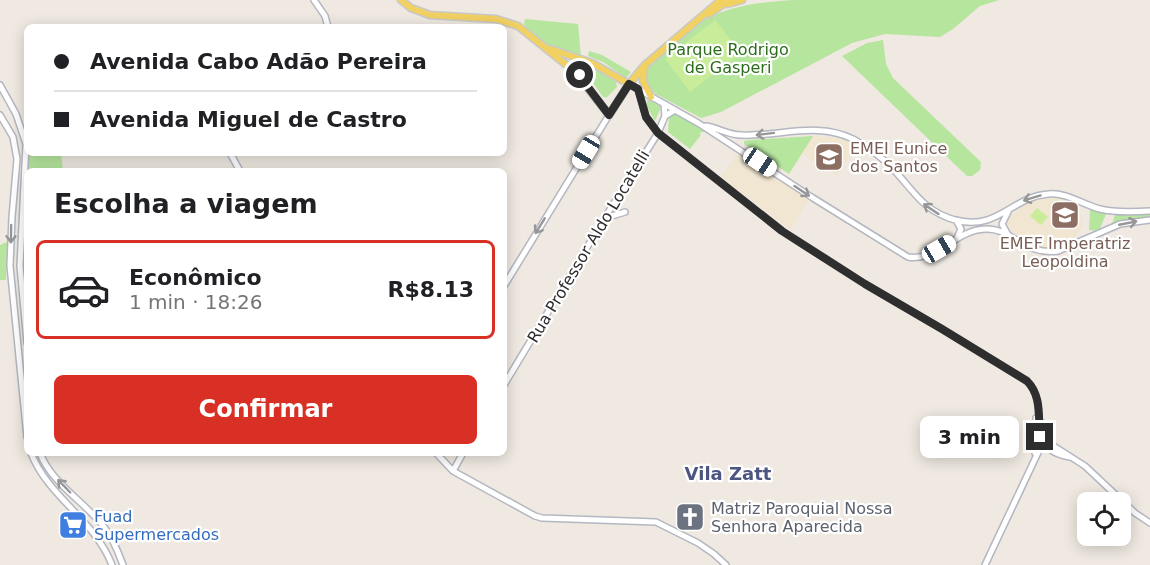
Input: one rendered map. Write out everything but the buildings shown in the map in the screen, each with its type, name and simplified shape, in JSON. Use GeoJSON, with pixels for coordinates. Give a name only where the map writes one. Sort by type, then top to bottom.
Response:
{"type":"FeatureCollection","features":[{"type":"Feature","properties":{"kind":"main road"},"geometry":{"type":"LineString","coordinates":[[314,0],[325,16],[327,24]]}},
{"type":"Feature","properties":{"kind":"main road"},"geometry":{"type":"LineString","coordinates":[[401,0],[411,8],[430,15],[507,21],[518,26],[581,78],[609,115]]}},
{"type":"Feature","properties":{"kind":"main road"},"geometry":{"type":"LineString","coordinates":[[507,281],[629,84],[645,65],[698,20],[724,2],[742,0]]}},
{"type":"Feature","properties":{"kind":"main road"},"geometry":{"type":"LineString","coordinates":[[546,48],[592,63],[622,79],[736,147],[820,203],[908,257],[926,256],[957,238],[983,228],[998,231],[1032,250],[1049,252],[1058,251],[1120,224],[1150,220]]}},
{"type":"Feature","properties":{"kind":"main road"},"geometry":{"type":"LineString","coordinates":[[581,78],[583,67],[592,63]]}},
{"type":"Feature","properties":{"kind":"main road"},"geometry":{"type":"LineString","coordinates":[[645,65],[642,79],[651,97]]}},
{"type":"Feature","properties":{"kind":"main road"},"geometry":{"type":"LineString","coordinates":[[622,79],[624,91]]}},
{"type":"Feature","properties":{"kind":"main road"},"geometry":{"type":"LineString","coordinates":[[0,85],[16,114],[24,138]]}},
{"type":"Feature","properties":{"kind":"main road"},"geometry":{"type":"LineString","coordinates":[[638,89],[646,117],[658,133],[782,231],[865,284],[1015,373],[1032,387],[1038,399],[1043,437],[1033,467],[985,565]]}},
{"type":"Feature","properties":{"kind":"main road","name":"Rua Professor Aldo Locatelli"},"geometry":{"type":"LineString","coordinates":[[507,380],[658,133],[665,116],[664,104]]}},
{"type":"Feature","properties":{"kind":"main road"},"geometry":{"type":"LineString","coordinates":[[665,116],[675,110]]}},
{"type":"Feature","properties":{"kind":"main road"},"geometry":{"type":"LineString","coordinates":[[0,115],[13,137],[17,159],[10,266],[24,406]]}},
{"type":"Feature","properties":{"kind":"main road"},"geometry":{"type":"LineString","coordinates":[[702,126],[741,135],[808,130],[852,138],[884,160],[925,206],[934,212],[965,222],[986,221],[1009,210],[1021,201],[1050,194],[1061,194],[1086,205],[1111,211],[1150,211]]}},
{"type":"Feature","properties":{"kind":"main road"},"geometry":{"type":"LineString","coordinates":[[736,147],[735,140],[741,135]]}},
{"type":"Feature","properties":{"kind":"main road"},"geometry":{"type":"LineString","coordinates":[[24,185],[20,266],[24,310]]}},
{"type":"Feature","properties":{"kind":"main road"},"geometry":{"type":"LineString","coordinates":[[1009,210],[1002,224],[1010,237]]}},
{"type":"Feature","properties":{"kind":"main road"},"geometry":{"type":"LineString","coordinates":[[604,219],[624,212]]}},
{"type":"Feature","properties":{"kind":"main road"},"geometry":{"type":"LineString","coordinates":[[956,220],[961,229],[957,238]]}},
{"type":"Feature","properties":{"kind":"main road"},"geometry":{"type":"LineString","coordinates":[[1033,467],[1035,425],[1039,412]]}},
{"type":"Feature","properties":{"kind":"main road"},"geometry":{"type":"LineString","coordinates":[[1035,453],[1043,437]]}},
{"type":"Feature","properties":{"kind":"main road"},"geometry":{"type":"LineString","coordinates":[[1043,437],[1097,476],[1135,513],[1150,523]]}},
{"type":"Feature","properties":{"kind":"main road"},"geometry":{"type":"LineString","coordinates":[[33,456],[47,482],[99,538],[112,565]]}},
{"type":"Feature","properties":{"kind":"main road"},"geometry":{"type":"LineString","coordinates":[[42,456],[49,470],[104,526],[115,544],[123,565]]}},
{"type":"Feature","properties":{"kind":"main road"},"geometry":{"type":"LineString","coordinates":[[439,456],[453,471],[539,517],[656,522],[681,533],[714,554],[726,565]]}},
{"type":"Feature","properties":{"kind":"main road"},"geometry":{"type":"LineString","coordinates":[[453,471],[462,456]]}},
{"type":"Feature","properties":{"kind":"shaded area","name":"EMEI Eunice dos Santos"},"geometry":{"type":"Polygon","coordinates":[[[813,136],[839,138],[860,147],[840,169],[838,176],[802,154],[813,136]]]}},
{"type":"Feature","properties":{"kind":"shaded area"},"geometry":{"type":"Polygon","coordinates":[[[739,153],[808,200],[791,230],[720,177],[739,153]]]}},
{"type":"Feature","properties":{"kind":"shaded area"},"geometry":{"type":"Polygon","coordinates":[[[1050,197],[1061,198],[1076,206],[1081,213],[1083,225],[1074,239],[1059,247],[1043,248],[1023,240],[1009,230],[1007,221],[1012,214],[1029,202],[1050,197]]]}},
{"type":"Feature","properties":{"kind":"green space","name":"Parque Rodrigo de Gasperi"},"geometry":{"type":"Polygon","coordinates":[[[794,0],[999,0],[980,6],[940,37],[885,34],[852,43],[721,112],[701,118],[656,94],[645,85],[645,73],[650,65],[683,35],[704,20],[748,5],[794,0]]]}},
{"type":"Feature","properties":{"kind":"green space"},"geometry":{"type":"Polygon","coordinates":[[[525,19],[578,24],[581,58],[543,42],[524,24],[525,19]]]}},
{"type":"Feature","properties":{"kind":"green space"},"geometry":{"type":"Polygon","coordinates":[[[715,20],[741,53],[690,92],[665,59],[715,20]]]}},
{"type":"Feature","properties":{"kind":"green space"},"geometry":{"type":"Polygon","coordinates":[[[883,40],[886,64],[893,78],[981,162],[980,170],[972,176],[967,176],[842,56],[867,43],[883,40]]]}},
{"type":"Feature","properties":{"kind":"green space"},"geometry":{"type":"Polygon","coordinates":[[[589,51],[602,55],[631,72],[626,78],[603,62],[588,56],[589,51]]]}},
{"type":"Feature","properties":{"kind":"green space"},"geometry":{"type":"Polygon","coordinates":[[[591,68],[616,82],[617,87],[607,97],[603,97],[587,74],[591,68]]]}},
{"type":"Feature","properties":{"kind":"green space"},"geometry":{"type":"Polygon","coordinates":[[[648,99],[661,107],[655,121],[646,105],[648,99]]]}},
{"type":"Feature","properties":{"kind":"green space"},"geometry":{"type":"Polygon","coordinates":[[[679,114],[708,131],[699,133],[701,135],[690,149],[668,132],[669,117],[679,114]]]}},
{"type":"Feature","properties":{"kind":"green space"},"geometry":{"type":"Polygon","coordinates":[[[813,136],[789,174],[744,144],[744,141],[750,140],[813,136]]]}},
{"type":"Feature","properties":{"kind":"green space"},"geometry":{"type":"Polygon","coordinates":[[[29,156],[61,156],[63,168],[29,168],[29,156]]]}},
{"type":"Feature","properties":{"kind":"green space"},"geometry":{"type":"Polygon","coordinates":[[[1037,208],[1048,217],[1041,225],[1030,216],[1037,208]]]}},
{"type":"Feature","properties":{"kind":"green space"},"geometry":{"type":"Polygon","coordinates":[[[1094,209],[1106,214],[1099,231],[1089,230],[1090,210],[1094,209]]]}},
{"type":"Feature","properties":{"kind":"green space"},"geometry":{"type":"Polygon","coordinates":[[[1150,213],[1150,219],[1112,224],[1115,215],[1150,213]]]}},
{"type":"Feature","properties":{"kind":"green space"},"geometry":{"type":"Polygon","coordinates":[[[7,242],[6,280],[0,280],[0,245],[7,242]]]}},
{"type":"Feature","properties":{"kind":"place","name":"EMEI Eunice dos Santos"},"geometry":{"type":"Point","coordinates":[829,157]}},
{"type":"Feature","properties":{"kind":"place","name":"EMEF Imperatriz Leopoldina"},"geometry":{"type":"Point","coordinates":[1065,215]}},
{"type":"Feature","properties":{"kind":"place","name":"Matriz Paroquial Nossa Senhora Aparecida"},"geometry":{"type":"Point","coordinates":[690,517]}},
{"type":"Feature","properties":{"kind":"place","name":"Fuad Supermercados"},"geometry":{"type":"Point","coordinates":[73,525]}},
{"type":"Feature","properties":{"kind":"district","name":"Vila Zatt"},"geometry":{"type":"Point","coordinates":[728,474]}},
{"type":"Feature","properties":{"kind":"route"},"geometry":{"type":"LineString","coordinates":[[580,75],[609,115],[629,84],[638,89],[646,117],[668,143],[782,231],[865,284],[1027,381],[1038,399],[1040,437]]}}]}
